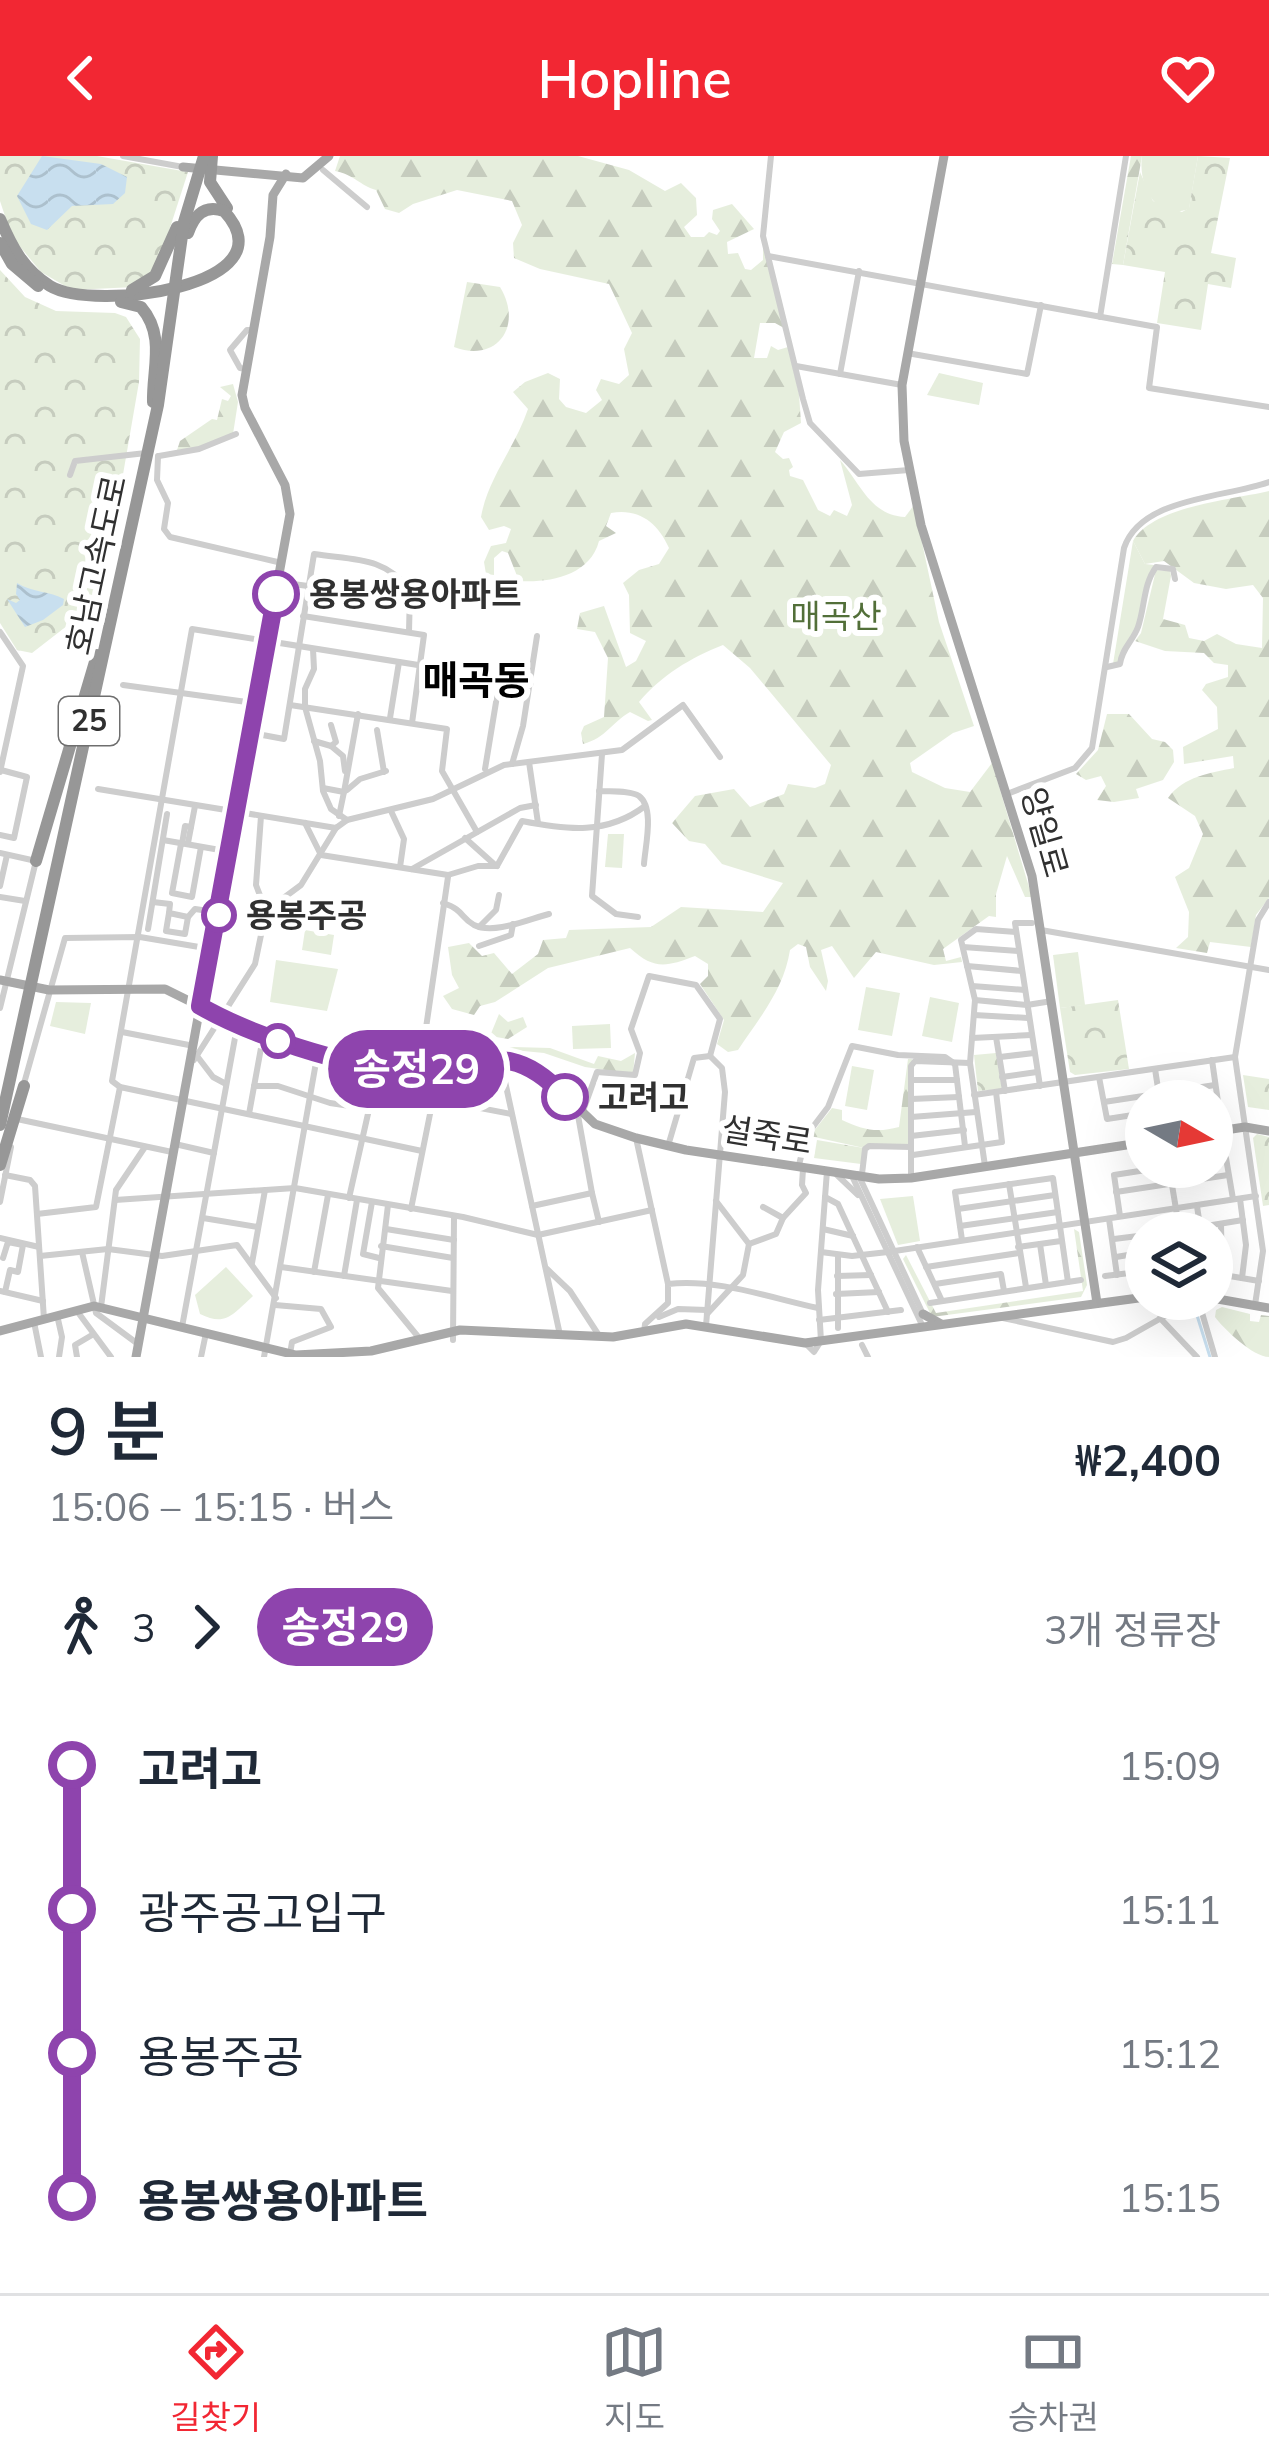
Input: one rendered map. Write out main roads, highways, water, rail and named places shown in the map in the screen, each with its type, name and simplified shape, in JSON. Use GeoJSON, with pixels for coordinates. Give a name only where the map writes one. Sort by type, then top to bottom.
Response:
{"type":"FeatureCollection","features":[{"type":"Feature","properties":{"kind":"highway","name":"호남고속도로"},"geometry":{"type":"LineString","coordinates":[[147,441],[178,226],[186,188],[205,156]]}},
{"type":"Feature","properties":{"kind":"highway","name":"호남고속도로"},"geometry":{"type":"LineString","coordinates":[[32,972],[166,367],[190,194],[205,156]]}},
{"type":"Feature","properties":{"kind":"highway"},"geometry":{"type":"LineString","coordinates":[[0,243],[12,264],[43,290],[71,299],[163,291],[223,274],[240,248],[237,223],[210,182],[205,156]]}},
{"type":"Feature","properties":{"kind":"highway"},"geometry":{"type":"LineString","coordinates":[[178,260],[195,216],[209,208],[228,214],[238,235],[234,257],[223,270],[191,285]]}},
{"type":"Feature","properties":{"kind":"highway"},"geometry":{"type":"LineString","coordinates":[[0,219],[24,265],[48,285],[132,303],[148,315],[157,350],[153,402]]}},
{"type":"Feature","properties":{"kind":"highway"},"geometry":{"type":"LineString","coordinates":[[100,298],[146,284],[162,265],[178,226]]}},
{"type":"Feature","properties":{"kind":"highway","name":"호남고속도로"},"geometry":{"type":"LineString","coordinates":[[0,1125],[141,469]]}},
{"type":"Feature","properties":{"kind":"highway"},"geometry":{"type":"LineString","coordinates":[[36,860],[98,653]]}},
{"type":"Feature","properties":{"kind":"highway","name":"호남고속도로"},"geometry":{"type":"LineString","coordinates":[[0,1100],[26,1002]]}},
{"type":"Feature","properties":{"kind":"highway"},"geometry":{"type":"LineString","coordinates":[[3,1170],[24,1086]]}},
{"type":"Feature","properties":{"kind":"main road"},"geometry":{"type":"LineString","coordinates":[[182,165],[303,178],[326,156]]}},
{"type":"Feature","properties":{"kind":"main road","name":"양일로"},"geometry":{"type":"LineString","coordinates":[[944,156],[902,385],[909,470],[921,525],[1032,876],[1097,1304]]}},
{"type":"Feature","properties":{"kind":"main road"},"geometry":{"type":"LineString","coordinates":[[137,1351],[194,1055],[208,944],[282,563],[289,501],[245,408],[246,369],[273,195],[284,176]]}},
{"type":"Feature","properties":{"kind":"main road"},"geometry":{"type":"LineString","coordinates":[[181,995],[204,976]]}},
{"type":"Feature","properties":{"kind":"main road"},"geometry":{"type":"LineString","coordinates":[[3,981],[49,990],[165,989],[200,1006]]}},
{"type":"Feature","properties":{"kind":"main road","name":"설죽로"},"geometry":{"type":"LineString","coordinates":[[200,1006],[262,1037],[380,1065],[420,1069],[500,1059],[538,1072],[579,1112],[605,1128],[719,1155],[911,1178],[1125,1145]]}},
{"type":"Feature","properties":{"kind":"main road"},"geometry":{"type":"LineString","coordinates":[[1233,1129],[1269,1131]]}},
{"type":"Feature","properties":{"kind":"main road"},"geometry":{"type":"LineString","coordinates":[[1072,1137],[1089,1150],[1076,1166],[1059,1155],[1072,1137]]}},
{"type":"Feature","properties":{"kind":"main road"},"geometry":{"type":"LineString","coordinates":[[1073,1308],[1094,1284],[1108,1296],[1125,1299]]}},
{"type":"Feature","properties":{"kind":"main road"},"geometry":{"type":"LineString","coordinates":[[0,1331],[98,1307],[206,1333],[265,1353],[331,1356],[452,1336],[600,1337],[686,1324],[707,1316],[817,1350],[927,1328],[1125,1299]]}},
{"type":"Feature","properties":{"kind":"main road"},"geometry":{"type":"LineString","coordinates":[[1233,1302],[1269,1308]]}},
{"type":"Feature","properties":{"kind":"main road"},"geometry":{"type":"LineString","coordinates":[[910,1331],[920,1314],[946,1325]]}},
{"type":"Feature","properties":{"kind":"water"},"geometry":{"type":"Polygon","coordinates":[[[42,156],[101,164],[127,177],[125,193],[113,204],[72,206],[47,230],[31,224],[17,196],[42,156]]]}},
{"type":"Feature","properties":{"kind":"water"},"geometry":{"type":"Polygon","coordinates":[[[17,583],[64,599],[63,605],[25,627],[7,599],[20,600],[17,583]]]}},
{"type":"Feature","properties":{"kind":"waterway"},"geometry":{"type":"LineString","coordinates":[[1198,1320],[1210,1357]]}},
{"type":"Feature","properties":{"kind":"place","name":"용봉쌍용아파트"},"geometry":{"type":"Point","coordinates":[276,594]}},
{"type":"Feature","properties":{"kind":"place","name":"용봉주공"},"geometry":{"type":"Point","coordinates":[219,915]}},
{"type":"Feature","properties":{"kind":"place","name":"고려고"},"geometry":{"type":"Point","coordinates":[565,1097]}},
{"type":"Feature","properties":{"kind":"district","name":"매곡동"},"geometry":{"type":"Point","coordinates":[476,680]}},
{"type":"Feature","properties":{"kind":"park label","name":"매곡산"},"geometry":{"type":"Point","coordinates":[836,616]}}]}
